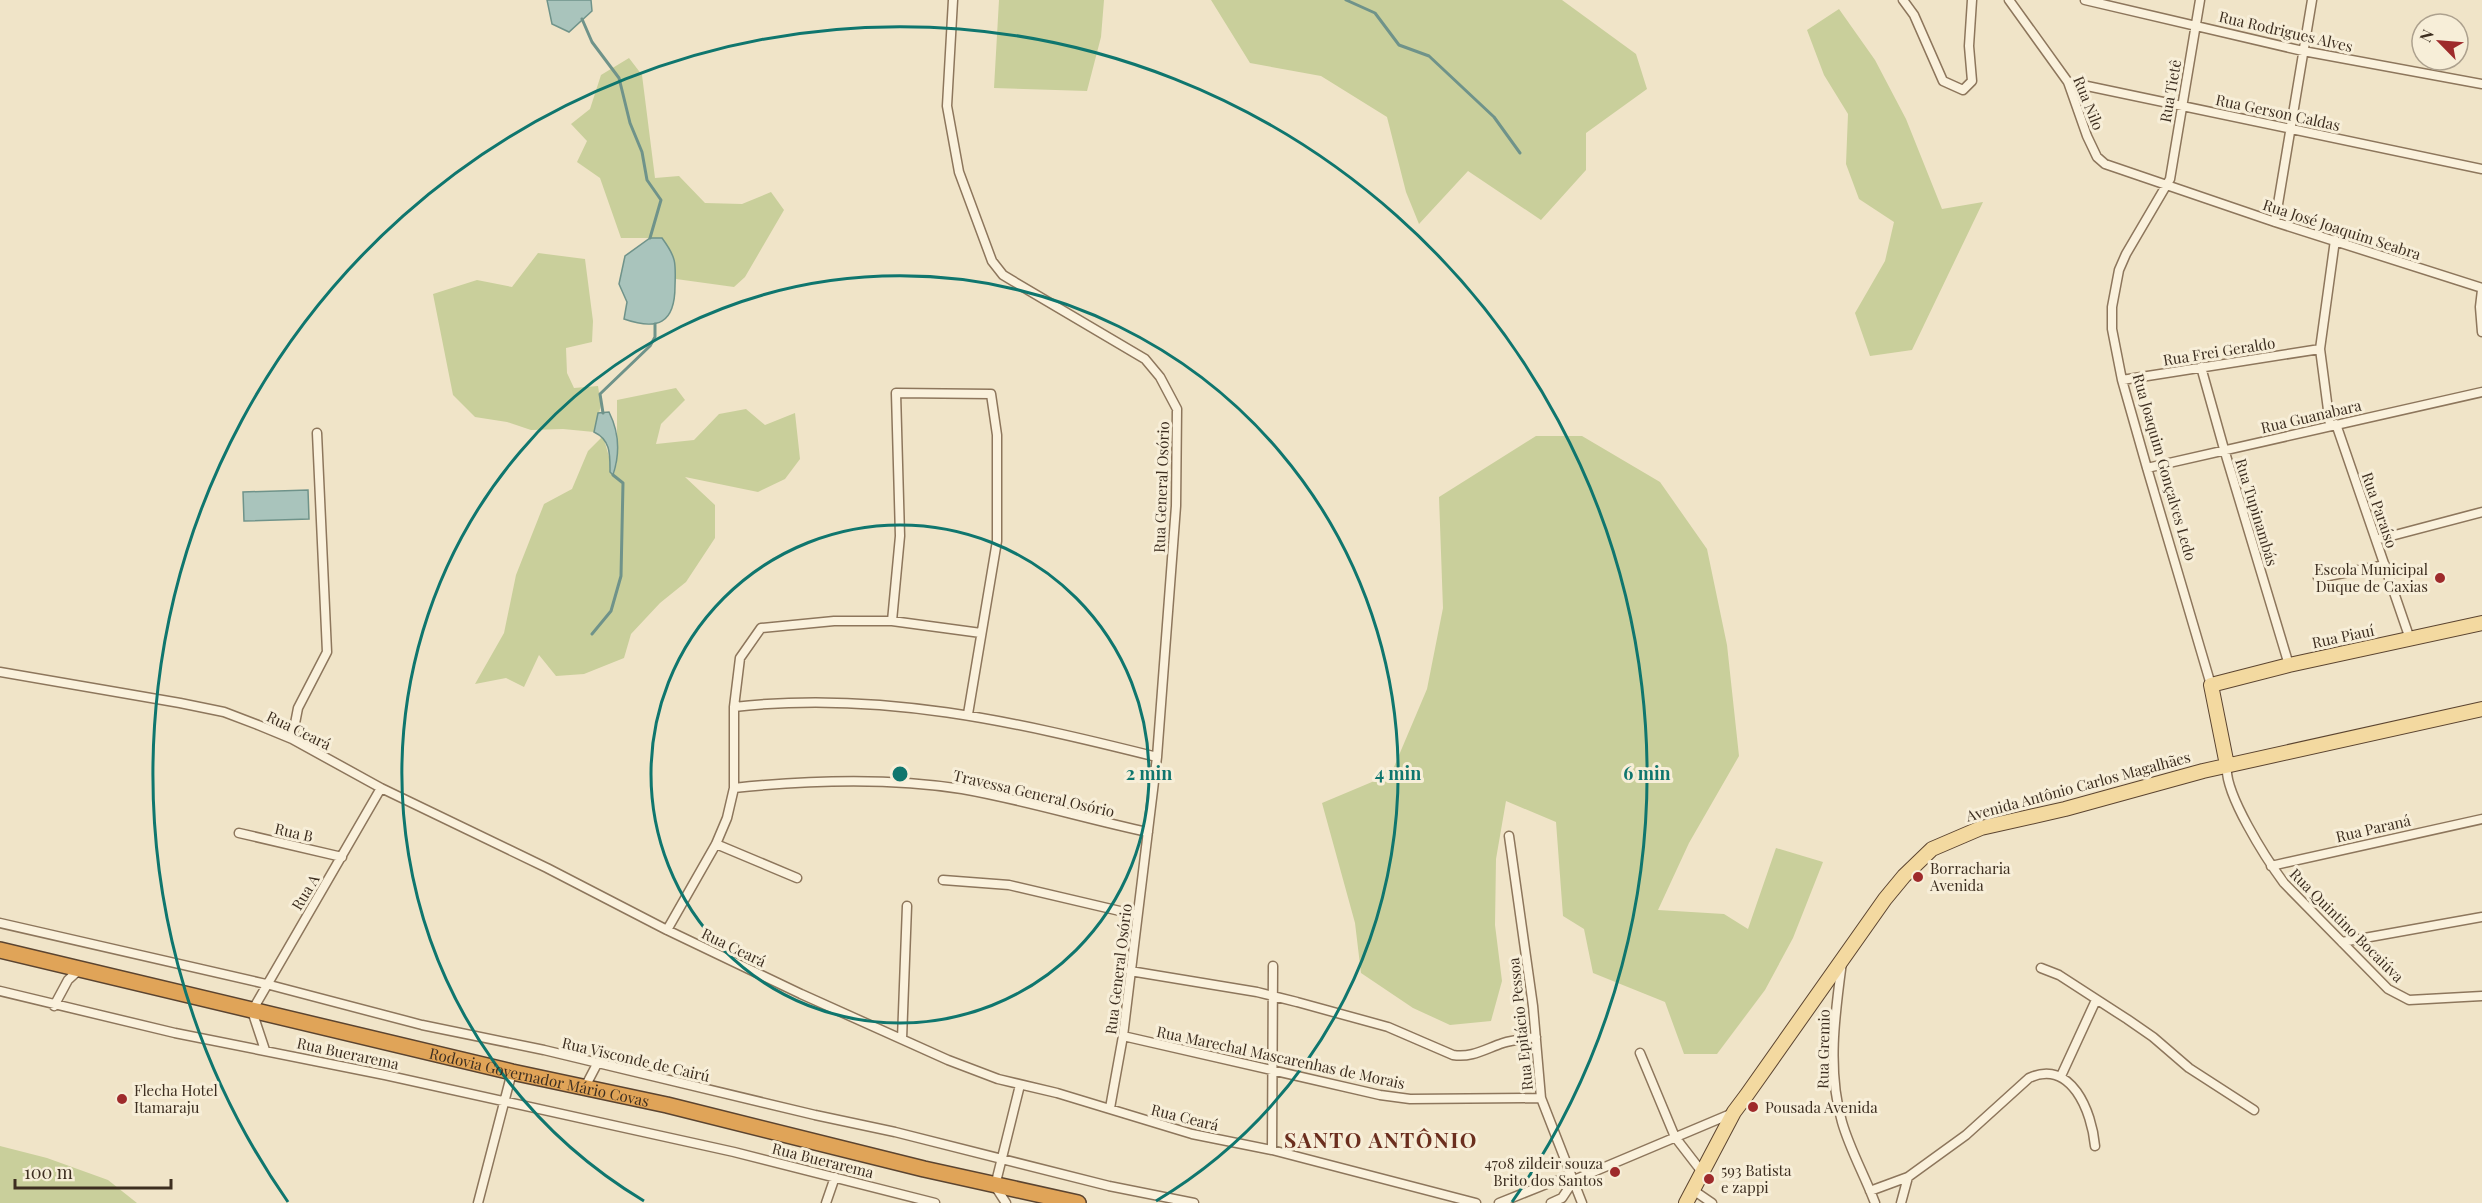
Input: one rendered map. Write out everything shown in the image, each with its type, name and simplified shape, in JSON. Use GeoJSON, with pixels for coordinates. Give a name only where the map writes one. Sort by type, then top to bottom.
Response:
{"type":"FeatureCollection","features":[{"type":"Feature","properties":{"kind":"highway","name":"Rodovia Governador Mário Covas"},"geometry":{"type":"LineString","coordinates":[[0,950],[512,1072],[667,1105],[994,1186],[1078,1203]]}},
{"type":"Feature","properties":{"kind":"main road","name":"Rua Piauí"},"geometry":{"type":"LineString","coordinates":[[2211,685],[2289,665],[2482,623]]}},
{"type":"Feature","properties":{"kind":"main road","name":"Rua Joaquim Gonçalves Ledo"},"geometry":{"type":"LineString","coordinates":[[2211,685],[2227,765]]}},
{"type":"Feature","properties":{"kind":"main road","name":"Avenida Antônio Carlos Magalhães"},"geometry":{"type":"LineString","coordinates":[[1686,1203],[1734,1112],[1904,876],[1932,849],[1947,840],[1981,828],[2065,809],[2227,765],[2482,709]]}},
{"type":"Feature","properties":{"kind":"street","name":"Rua General Osório"},"geometry":{"type":"LineString","coordinates":[[953,0],[948,106],[959,172],[992,261],[1003,275],[1012,281],[1145,359],[1165,386],[1177,409],[1176,506],[1157,756],[1124,1036],[1110,1108]]}},
{"type":"Feature","properties":{"kind":"street"},"geometry":{"type":"LineString","coordinates":[[1903,0],[1914,15],[1943,81],[1964,90],[1972,81],[1970,46],[1972,0]]}},
{"type":"Feature","properties":{"kind":"street","name":"Rua Nilo"},"geometry":{"type":"LineString","coordinates":[[2009,0],[2068,82],[2097,157],[2105,164],[2193,195]]}},
{"type":"Feature","properties":{"kind":"street","name":"Rua Rodrigues Alves"},"geometry":{"type":"LineString","coordinates":[[2085,0],[2303,51],[2482,84]]}},
{"type":"Feature","properties":{"kind":"street","name":"Rua Tietê"},"geometry":{"type":"LineString","coordinates":[[2167,186],[2200,0]]}},
{"type":"Feature","properties":{"kind":"street"},"geometry":{"type":"LineString","coordinates":[[2276,222],[2312,0]]}},
{"type":"Feature","properties":{"kind":"street","name":"Rua Gerson Caldas"},"geometry":{"type":"LineString","coordinates":[[2068,82],[2482,169]]}},
{"type":"Feature","properties":{"kind":"street","name":"Rua Joaquim Gonçalves Ledo"},"geometry":{"type":"LineString","coordinates":[[2167,186],[2126,254],[2117,279],[2112,307],[2112,329],[2122,380],[2211,685]]}},
{"type":"Feature","properties":{"kind":"street","name":"Rua José Joaquim Seabra"},"geometry":{"type":"LineString","coordinates":[[2193,195],[2482,289]]}},
{"type":"Feature","properties":{"kind":"street","name":"Rua Paraíso"},"geometry":{"type":"LineString","coordinates":[[2335,240],[2320,349],[2333,425],[2410,639]]}},
{"type":"Feature","properties":{"kind":"street"},"geometry":{"type":"LineString","coordinates":[[2482,289],[2480,307],[2482,332]]}},
{"type":"Feature","properties":{"kind":"street","name":"Rua Frei Geraldo"},"geometry":{"type":"LineString","coordinates":[[2122,380],[2320,349]]}},
{"type":"Feature","properties":{"kind":"street","name":"Rua Tupinambás"},"geometry":{"type":"LineString","coordinates":[[2201,367],[2289,665]]}},
{"type":"Feature","properties":{"kind":"street","name":"Rua Guanabara"},"geometry":{"type":"LineString","coordinates":[[2147,468],[2482,392]]}},
{"type":"Feature","properties":{"kind":"street"},"geometry":{"type":"LineString","coordinates":[[892,621],[900,536],[896,393],[992,394],[997,435],[997,541],[968,714]]}},
{"type":"Feature","properties":{"kind":"street"},"geometry":{"type":"LineString","coordinates":[[292,739],[298,708],[327,652],[317,433]]}},
{"type":"Feature","properties":{"kind":"street"},"geometry":{"type":"LineString","coordinates":[[2376,540],[2482,512]]}},
{"type":"Feature","properties":{"kind":"street"},"geometry":{"type":"LineString","coordinates":[[2318,578],[2385,565]]}},
{"type":"Feature","properties":{"kind":"street"},"geometry":{"type":"LineString","coordinates":[[667,930],[716,844],[728,818],[735,788],[734,707],[740,658],[761,628],[834,621],[892,621],[981,633]]}},
{"type":"Feature","properties":{"kind":"street","name":"Rua Ceará"},"geometry":{"type":"LineString","coordinates":[[0,672],[224,712],[292,739],[381,788],[547,868],[667,930],[801,994],[958,1064],[1020,1085],[1110,1108],[1192,1134],[1272,1150],[1476,1203]]}},
{"type":"Feature","properties":{"kind":"street"},"geometry":{"type":"LineString","coordinates":[[734,707],[814,702],[903,706],[968,714],[1057,731],[1157,756]]}},
{"type":"Feature","properties":{"kind":"street","name":"Rua Quintino Bocaiúva"},"geometry":{"type":"LineString","coordinates":[[2227,765],[2229,788],[2271,866],[2284,883],[2388,989],[2409,1000],[2482,996]]}},
{"type":"Feature","properties":{"kind":"street","name":"Travessa General Osório"},"geometry":{"type":"LineString","coordinates":[[735,788],[807,781],[920,784],[1003,797],[1148,832]]}},
{"type":"Feature","properties":{"kind":"street","name":"Rua A"},"geometry":{"type":"LineString","coordinates":[[252,1011],[381,788]]}},
{"type":"Feature","properties":{"kind":"street","name":"Rua Paraná"},"geometry":{"type":"LineString","coordinates":[[2271,866],[2482,819]]}},
{"type":"Feature","properties":{"kind":"street","name":"Rua B"},"geometry":{"type":"LineString","coordinates":[[239,832],[342,857]]}},
{"type":"Feature","properties":{"kind":"street","name":"Rua Epitácio Pessoa"},"geometry":{"type":"LineString","coordinates":[[1509,836],[1536,1037],[1541,1098],[1582,1203]]}},
{"type":"Feature","properties":{"kind":"street"},"geometry":{"type":"LineString","coordinates":[[716,844],[797,878]]}},
{"type":"Feature","properties":{"kind":"street"},"geometry":{"type":"LineString","coordinates":[[943,880],[1009,885],[1137,915]]}},
{"type":"Feature","properties":{"kind":"street"},"geometry":{"type":"LineString","coordinates":[[902,1039],[907,906]]}},
{"type":"Feature","properties":{"kind":"street"},"geometry":{"type":"LineString","coordinates":[[2342,942],[2482,917]]}},
{"type":"Feature","properties":{"kind":"street","name":"Rua Visconde de Cairú"},"geometry":{"type":"LineString","coordinates":[[0,923],[266,984],[422,1025],[895,1132],[1001,1160],[1194,1203]]}},
{"type":"Feature","properties":{"kind":"street","name":"Rua Gremio"},"geometry":{"type":"LineString","coordinates":[[1843,960],[1834,1055],[1835,1090],[1843,1124],[1875,1203]]}},
{"type":"Feature","properties":{"kind":"street"},"geometry":{"type":"LineString","coordinates":[[1272,1150],[1273,966]]}},
{"type":"Feature","properties":{"kind":"street"},"geometry":{"type":"LineString","coordinates":[[2041,968],[2059,975],[2152,1036],[2189,1068],[2254,1110]]}},
{"type":"Feature","properties":{"kind":"street"},"geometry":{"type":"LineString","coordinates":[[54,1006],[68,980],[80,969]]}},
{"type":"Feature","properties":{"kind":"street"},"geometry":{"type":"LineString","coordinates":[[1130,971],[1273,996],[1388,1027],[1453,1055],[1480,1054],[1500,1044],[1536,1037]]}},
{"type":"Feature","properties":{"kind":"street","name":"Rua Buerarema"},"geometry":{"type":"LineString","coordinates":[[0,991],[54,1006],[175,1033],[504,1101],[834,1176],[936,1203]]}},
{"type":"Feature","properties":{"kind":"street"},"geometry":{"type":"LineString","coordinates":[[2061,1076],[2096,1000]]}},
{"type":"Feature","properties":{"kind":"street"},"geometry":{"type":"LineString","coordinates":[[252,1011],[265,1050]]}},
{"type":"Feature","properties":{"kind":"street","name":"Rua Marechal Mascarenhas de Morais"},"geometry":{"type":"LineString","coordinates":[[1124,1036],[1380,1095],[1410,1099],[1541,1098]]}},
{"type":"Feature","properties":{"kind":"street"},"geometry":{"type":"LineString","coordinates":[[1640,1053],[1675,1137],[1702,1172]]}},
{"type":"Feature","properties":{"kind":"street"},"geometry":{"type":"LineString","coordinates":[[585,1088],[597,1064]]}},
{"type":"Feature","properties":{"kind":"street"},"geometry":{"type":"LineString","coordinates":[[478,1203],[512,1072]]}},
{"type":"Feature","properties":{"kind":"street"},"geometry":{"type":"LineString","coordinates":[[1870,1191],[1908,1177],[1966,1135],[2029,1078],[2045,1072],[2061,1076],[2073,1088],[2091,1124],[2095,1146]]}},
{"type":"Feature","properties":{"kind":"street"},"geometry":{"type":"LineString","coordinates":[[1006,1203],[994,1186],[1020,1085]]}},
{"type":"Feature","properties":{"kind":"street"},"geometry":{"type":"LineString","coordinates":[[1499,1203],[1554,1180],[1574,1180],[1734,1112]]}},
{"type":"Feature","properties":{"kind":"street"},"geometry":{"type":"LineString","coordinates":[[826,1203],[834,1176]]}},
{"type":"Feature","properties":{"kind":"street"},"geometry":{"type":"LineString","coordinates":[[1901,1203],[1908,1177]]}},
{"type":"Feature","properties":{"kind":"street"},"geometry":{"type":"LineString","coordinates":[[1551,1203],[1562,1198],[1574,1180]]}},
{"type":"Feature","properties":{"kind":"street"},"geometry":{"type":"LineString","coordinates":[[1693,1190],[1712,1203]]}},
{"type":"Feature","properties":{"kind":"green space"},"geometry":{"type":"Polygon","coordinates":[[[999,0],[1104,0],[1101,37],[1087,91],[994,88],[999,0]]]}},
{"type":"Feature","properties":{"kind":"green space"},"geometry":{"type":"Polygon","coordinates":[[[1211,0],[1562,0],[1636,54],[1647,89],[1586,133],[1586,170],[1541,220],[1468,171],[1419,224],[1406,192],[1387,117],[1321,76],[1250,63],[1211,0]]]}},
{"type":"Feature","properties":{"kind":"green space"},"geometry":{"type":"Polygon","coordinates":[[[1839,9],[1875,60],[1906,119],[1942,209],[1983,202],[1912,350],[1870,356],[1855,313],[1885,261],[1894,222],[1859,199],[1846,164],[1848,114],[1824,75],[1807,30],[1839,9]]]}},
{"type":"Feature","properties":{"kind":"green space"},"geometry":{"type":"Polygon","coordinates":[[[629,58],[642,75],[655,178],[679,176],[705,203],[742,204],[771,192],[784,210],[745,277],[734,287],[676,279],[674,259],[662,238],[621,238],[600,178],[577,162],[587,141],[571,124],[590,109],[601,75],[629,58]]]}},
{"type":"Feature","properties":{"kind":"green space"},"geometry":{"type":"Polygon","coordinates":[[[538,253],[585,259],[593,321],[592,342],[566,348],[567,373],[574,388],[598,386],[601,405],[594,432],[563,429],[531,430],[507,422],[475,417],[453,395],[433,294],[477,280],[512,287],[538,253]]]}},
{"type":"Feature","properties":{"kind":"green space"},"geometry":{"type":"Polygon","coordinates":[[[676,388],[685,400],[661,424],[656,444],[694,440],[719,414],[746,409],[765,425],[795,413],[800,459],[785,479],[758,492],[685,477],[715,505],[715,538],[686,582],[660,603],[631,634],[624,658],[584,674],[556,676],[539,655],[524,687],[506,678],[475,684],[504,633],[516,575],[544,504],[572,489],[588,451],[603,436],[614,474],[617,462],[617,400],[676,388]]]}},
{"type":"Feature","properties":{"kind":"green space"},"geometry":{"type":"Polygon","coordinates":[[[1536,436],[1582,436],[1660,482],[1707,549],[1727,645],[1739,756],[1689,843],[1658,910],[1724,914],[1748,929],[1776,848],[1823,862],[1793,938],[1765,990],[1717,1054],[1684,1054],[1665,1002],[1593,973],[1584,929],[1563,916],[1556,822],[1506,801],[1496,859],[1495,925],[1502,981],[1491,1021],[1450,1025],[1413,1008],[1361,973],[1355,923],[1322,803],[1391,774],[1427,689],[1443,608],[1439,497],[1536,436]]]}},
{"type":"Feature","properties":{"kind":"green space"},"geometry":{"type":"Polygon","coordinates":[[[0,1146],[47,1158],[108,1180],[137,1203],[0,1203],[0,1146]]]}},
{"type":"Feature","properties":{"kind":"water"},"geometry":{"type":"Polygon","coordinates":[[[547,0],[591,0],[592,11],[569,32],[552,24],[547,0]]]}},
{"type":"Feature","properties":{"kind":"water"},"geometry":{"type":"Polygon","coordinates":[[[650,238],[662,238],[673,255],[674,299],[668,316],[662,321],[655,324],[636,323],[624,319],[627,302],[619,284],[625,256],[650,238]]]}},
{"type":"Feature","properties":{"kind":"water"},"geometry":{"type":"Polygon","coordinates":[[[609,412],[615,427],[617,443],[617,459],[613,475],[610,472],[607,444],[600,435],[594,432],[598,413],[609,412]]]}},
{"type":"Feature","properties":{"kind":"water"},"geometry":{"type":"Polygon","coordinates":[[[308,490],[309,519],[244,521],[243,492],[308,490]]]}},
{"type":"Feature","properties":{"kind":"waterway"},"geometry":{"type":"LineString","coordinates":[[1346,0],[1375,13],[1399,45],[1429,56],[1494,117],[1520,153]]}},
{"type":"Feature","properties":{"kind":"waterway"},"geometry":{"type":"LineString","coordinates":[[582,19],[592,42],[619,78],[630,123],[642,152],[647,180],[661,200],[650,238]]}},
{"type":"Feature","properties":{"kind":"waterway"},"geometry":{"type":"LineString","coordinates":[[603,413],[600,394],[650,346],[655,337],[655,324]]}},
{"type":"Feature","properties":{"kind":"waterway"},"geometry":{"type":"LineString","coordinates":[[592,634],[611,611],[621,576],[623,483],[613,475]]}},
{"type":"Feature","properties":{"kind":"place","name":"Escola Municipal Duque de Caxias"},"geometry":{"type":"Point","coordinates":[2440,578]}},
{"type":"Feature","properties":{"kind":"place","name":"Borracharia Avenida"},"geometry":{"type":"Point","coordinates":[1918,877]}},
{"type":"Feature","properties":{"kind":"place","name":"Flecha Hotel Itamaraju"},"geometry":{"type":"Point","coordinates":[122,1099]}},
{"type":"Feature","properties":{"kind":"place","name":"Pousada Avenida"},"geometry":{"type":"Point","coordinates":[1753,1107]}},
{"type":"Feature","properties":{"kind":"place","name":"4708 zildeir souza Brito dos Santos"},"geometry":{"type":"Point","coordinates":[1615,1172]}},
{"type":"Feature","properties":{"kind":"place","name":"593 Batista e zappi"},"geometry":{"type":"Point","coordinates":[1709,1179]}},
{"type":"Feature","properties":{"kind":"district","name":"SANTO ANTÔNIO"},"geometry":{"type":"Point","coordinates":[1381,1139]}}]}
